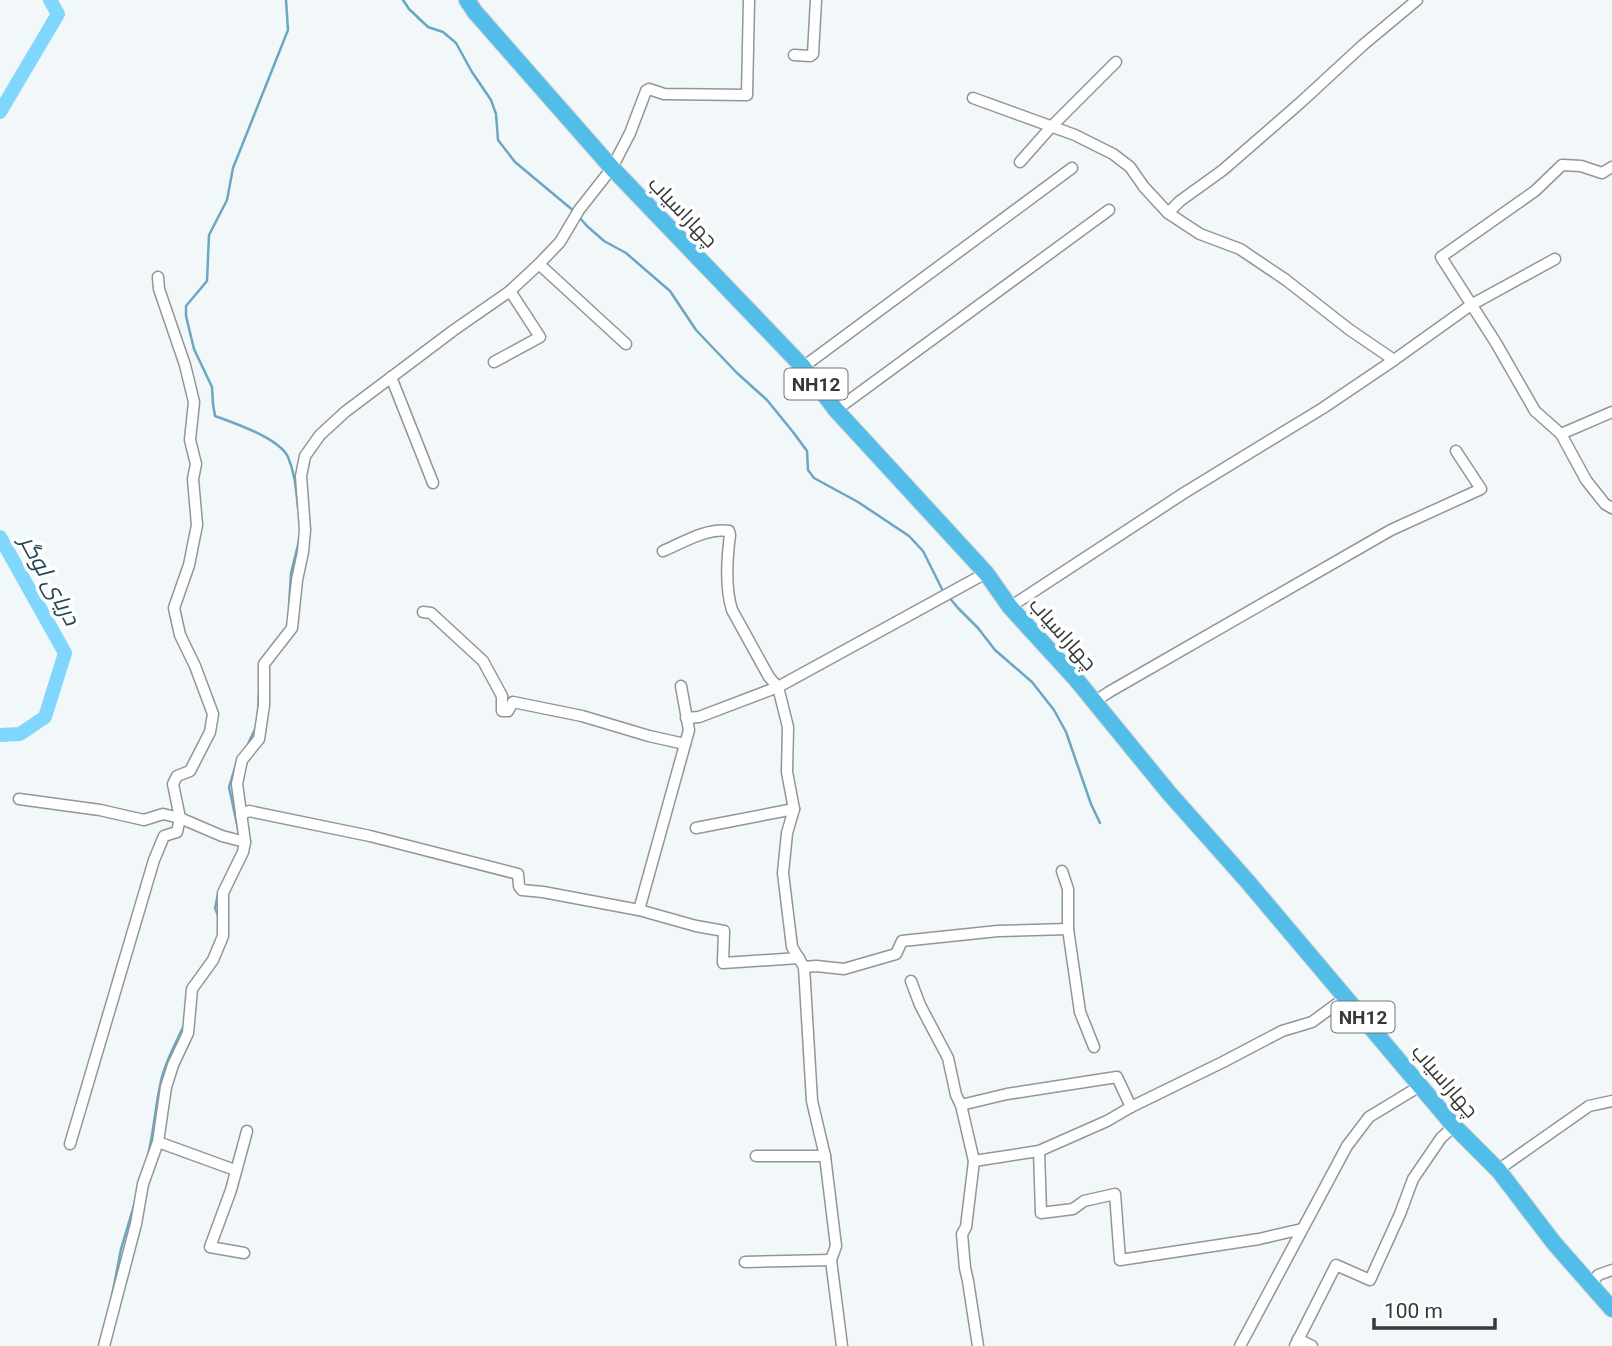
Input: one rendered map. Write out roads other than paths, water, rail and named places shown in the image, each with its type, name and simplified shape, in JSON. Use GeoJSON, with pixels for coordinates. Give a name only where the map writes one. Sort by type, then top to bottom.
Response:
{"type":"FeatureCollection","features":[{"type":"Feature","properties":{"kind":"highway","name":"چهاراسیاب"},"geometry":{"type":"LineString","coordinates":[[467,0],[612,168],[803,367],[835,410],[986,573],[1010,607],[1094,702],[1168,793],[1248,882],[1454,1126],[1499,1171],[1554,1243],[1612,1310]]}},
{"type":"Feature","properties":{"kind":"street"},"geometry":{"type":"LineString","coordinates":[[104,1346],[143,1184],[158,1142],[166,1087],[188,1033],[192,989],[213,960],[223,936],[223,893],[243,852],[245,842],[237,784],[242,760],[259,739],[264,705],[264,664],[292,628],[305,530],[301,476],[305,456],[320,435],[345,412],[510,291],[540,264],[560,242],[575,215],[612,168],[630,133],[646,91],[649,89],[664,94],[747,94],[749,0]]}},
{"type":"Feature","properties":{"kind":"street"},"geometry":{"type":"LineString","coordinates":[[794,55],[813,54],[816,0]]}},
{"type":"Feature","properties":{"kind":"street"},"geometry":{"type":"LineString","coordinates":[[1168,213],[1223,170],[1363,44],[1417,0]]}},
{"type":"Feature","properties":{"kind":"street"},"geometry":{"type":"LineString","coordinates":[[1020,162],[1116,62]]}},
{"type":"Feature","properties":{"kind":"street"},"geometry":{"type":"LineString","coordinates":[[973,98],[1075,135],[1105,149],[1130,167],[1168,213],[1200,234],[1240,248],[1394,360]]}},
{"type":"Feature","properties":{"kind":"street"},"geometry":{"type":"LineString","coordinates":[[1612,167],[1602,173],[1581,166],[1562,165],[1535,191],[1441,257],[1496,343],[1535,411],[1561,434],[1586,480],[1605,504],[1612,508]]}},
{"type":"Feature","properties":{"kind":"street"},"geometry":{"type":"LineString","coordinates":[[803,367],[1072,168]]}},
{"type":"Feature","properties":{"kind":"street"},"geometry":{"type":"LineString","coordinates":[[835,410],[1109,210]]}},
{"type":"Feature","properties":{"kind":"street"},"geometry":{"type":"LineString","coordinates":[[1010,607],[1184,493],[1323,408],[1471,305],[1555,259]]}},
{"type":"Feature","properties":{"kind":"street"},"geometry":{"type":"LineString","coordinates":[[540,264],[626,344]]}},
{"type":"Feature","properties":{"kind":"street"},"geometry":{"type":"LineString","coordinates":[[70,1144],[154,860],[164,836],[177,832],[180,818],[173,784],[177,776],[190,771],[209,732],[213,714],[180,635],[174,608],[189,565],[197,526],[193,480],[196,464],[190,440],[194,402],[185,365],[159,289],[158,277]]}},
{"type":"Feature","properties":{"kind":"street"},"geometry":{"type":"LineString","coordinates":[[494,362],[540,337],[510,291]]}},
{"type":"Feature","properties":{"kind":"street"},"geometry":{"type":"LineString","coordinates":[[391,377],[433,483]]}},
{"type":"Feature","properties":{"kind":"street"},"geometry":{"type":"LineString","coordinates":[[1561,434],[1612,412]]}},
{"type":"Feature","properties":{"kind":"street"},"geometry":{"type":"LineString","coordinates":[[1094,702],[1391,530],[1481,489],[1456,451]]}},
{"type":"Feature","properties":{"kind":"street"},"geometry":{"type":"LineString","coordinates":[[663,551],[703,534],[729,531],[729,601],[769,677],[778,687],[788,727],[787,772],[794,809],[787,834],[783,873],[792,947],[801,962],[812,1101],[825,1156],[836,1246],[831,1260],[842,1346]]}},
{"type":"Feature","properties":{"kind":"street"},"geometry":{"type":"LineString","coordinates":[[686,718],[699,717],[778,687],[986,573]]}},
{"type":"Feature","properties":{"kind":"street"},"geometry":{"type":"LineString","coordinates":[[423,612],[431,613],[439,619],[483,661],[502,696],[502,711],[508,710],[513,702],[582,716],[649,737],[685,744]]}},
{"type":"Feature","properties":{"kind":"street"},"geometry":{"type":"LineString","coordinates":[[639,910],[689,730],[681,686]]}},
{"type":"Feature","properties":{"kind":"street"},"geometry":{"type":"LineString","coordinates":[[19,799],[100,810],[144,820],[163,814],[245,842]]}},
{"type":"Feature","properties":{"kind":"street"},"geometry":{"type":"LineString","coordinates":[[696,828],[794,809]]}},
{"type":"Feature","properties":{"kind":"street"},"geometry":{"type":"LineString","coordinates":[[241,815],[249,811],[370,836],[517,874],[522,890],[639,910],[695,926],[724,931],[723,963],[801,962],[844,969],[896,954],[902,941],[998,931],[1068,929]]}},
{"type":"Feature","properties":{"kind":"street"},"geometry":{"type":"LineString","coordinates":[[1062,870],[1068,889],[1068,929],[1080,1012],[1094,1047]]}},
{"type":"Feature","properties":{"kind":"street"},"geometry":{"type":"LineString","coordinates":[[911,981],[920,1005],[948,1058],[975,1161],[967,1227],[962,1234],[978,1346]]}},
{"type":"Feature","properties":{"kind":"street"},"geometry":{"type":"LineString","coordinates":[[975,1161],[1039,1151],[1107,1121],[1282,1031],[1312,1022],[1346,997]]}},
{"type":"Feature","properties":{"kind":"street"},"geometry":{"type":"LineString","coordinates":[[961,1105],[1007,1094],[1117,1077],[1131,1107]]}},
{"type":"Feature","properties":{"kind":"street"},"geometry":{"type":"LineString","coordinates":[[1240,1346],[1348,1146],[1369,1117],[1420,1086]]}},
{"type":"Feature","properties":{"kind":"street"},"geometry":{"type":"LineString","coordinates":[[1499,1171],[1589,1106],[1612,1101]]}},
{"type":"Feature","properties":{"kind":"street"},"geometry":{"type":"LineString","coordinates":[[1312,1346],[1296,1342],[1336,1265],[1370,1280],[1413,1178],[1441,1138],[1454,1126]]}},
{"type":"Feature","properties":{"kind":"street"},"geometry":{"type":"LineString","coordinates":[[244,1254],[209,1247],[231,1190],[247,1131]]}},
{"type":"Feature","properties":{"kind":"street"},"geometry":{"type":"LineString","coordinates":[[158,1142],[235,1170]]}},
{"type":"Feature","properties":{"kind":"street"},"geometry":{"type":"LineString","coordinates":[[1039,1151],[1041,1213],[1073,1209],[1084,1201],[1115,1194],[1120,1260],[1259,1239],[1302,1229]]}},
{"type":"Feature","properties":{"kind":"street"},"geometry":{"type":"LineString","coordinates":[[756,1156],[825,1156]]}},
{"type":"Feature","properties":{"kind":"street"},"geometry":{"type":"LineString","coordinates":[[745,1262],[831,1260]]}},
{"type":"Feature","properties":{"kind":"street"},"geometry":{"type":"LineString","coordinates":[[1591,1284],[1598,1275],[1612,1270]]}},
{"type":"Feature","properties":{"kind":"waterway","name":"دریای لوگر"},"geometry":{"type":"LineString","coordinates":[[0,112],[58,14],[50,0]]}},
{"type":"Feature","properties":{"kind":"waterway"},"geometry":{"type":"LineString","coordinates":[[286,0],[288,30],[233,168],[227,200],[209,235],[207,281],[186,306],[186,316],[194,349],[212,387],[215,416],[255,432],[283,450],[292,469],[298,507]]}},
{"type":"Feature","properties":{"kind":"waterway"},"geometry":{"type":"LineString","coordinates":[[403,0],[428,27],[443,32],[456,43],[491,100],[496,114],[498,140],[515,162],[575,212]]}},
{"type":"Feature","properties":{"kind":"waterway"},"geometry":{"type":"LineString","coordinates":[[579,217],[604,241],[626,253],[670,291],[696,330],[767,400],[793,432],[807,451],[808,470],[814,478],[858,502],[909,536],[923,551],[943,591]]}},
{"type":"Feature","properties":{"kind":"waterway","name":"دریای لوگر"},"geometry":{"type":"LineString","coordinates":[[0,537],[65,653],[45,717],[20,734],[0,735]]}},
{"type":"Feature","properties":{"kind":"waterway"},"geometry":{"type":"LineString","coordinates":[[289,606],[291,573],[299,541]]}},
{"type":"Feature","properties":{"kind":"waterway"},"geometry":{"type":"LineString","coordinates":[[948,596],[995,650],[1032,682],[1054,710],[1066,732],[1100,823]]}},
{"type":"Feature","properties":{"kind":"waterway"},"geometry":{"type":"LineString","coordinates":[[258,714],[259,693]]}},
{"type":"Feature","properties":{"kind":"waterway"},"geometry":{"type":"LineString","coordinates":[[248,744],[257,725]]}},
{"type":"Feature","properties":{"kind":"waterway"},"geometry":{"type":"LineString","coordinates":[[238,758],[229,787],[238,829]]}},
{"type":"Feature","properties":{"kind":"waterway"},"geometry":{"type":"LineString","coordinates":[[225,878],[234,859]]}},
{"type":"Feature","properties":{"kind":"waterway"},"geometry":{"type":"LineString","coordinates":[[218,894],[215,908],[219,918]]}},
{"type":"Feature","properties":{"kind":"waterway"},"geometry":{"type":"LineString","coordinates":[[147,1159],[163,1074],[184,1025]]}},
{"type":"Feature","properties":{"kind":"waterway"},"geometry":{"type":"LineString","coordinates":[[111,1301],[121,1249],[135,1202]]}}]}
